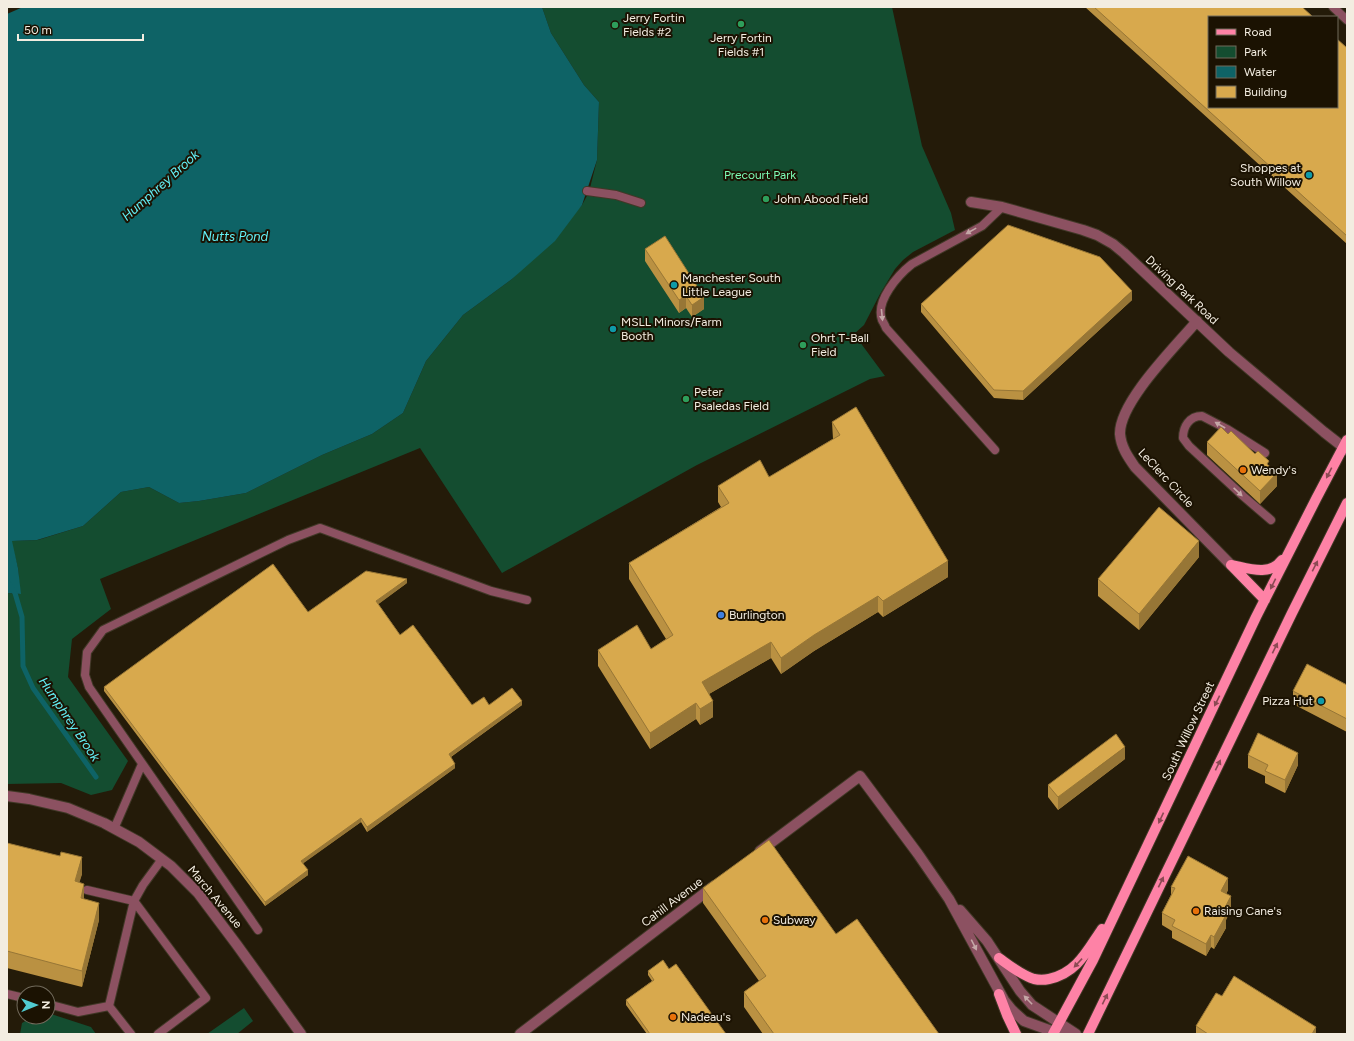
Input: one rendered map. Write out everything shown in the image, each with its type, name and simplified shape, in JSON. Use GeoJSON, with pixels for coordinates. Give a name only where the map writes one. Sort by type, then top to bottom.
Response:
{"type":"FeatureCollection","features":[{"type":"Feature","properties":{"kind":"main road","name":"South Willow Street"},"geometry":{"type":"LineString","coordinates":[[1056,1034],[1059,1022],[1093,960],[1265,600],[1345,446]]}},
{"type":"Feature","properties":{"kind":"main road"},"geometry":{"type":"LineString","coordinates":[[1088,1034],[1279,639],[1347,503]]}},
{"type":"Feature","properties":{"kind":"main road"},"geometry":{"type":"LineString","coordinates":[[1231,565],[1259,570],[1273,569],[1279,564],[1292,546]]}},
{"type":"Feature","properties":{"kind":"main road"},"geometry":{"type":"LineString","coordinates":[[1231,565],[1265,600]]}},
{"type":"Feature","properties":{"kind":"main road"},"geometry":{"type":"LineString","coordinates":[[999,958],[1016,970],[1035,979],[1044,980],[1064,974],[1076,966],[1084,956],[1124,896]]}},
{"type":"Feature","properties":{"kind":"main road"},"geometry":{"type":"LineString","coordinates":[[999,994],[1016,1034]]}},
{"type":"Feature","properties":{"kind":"street","name":"Driving Park Road"},"geometry":{"type":"LineString","coordinates":[[971,202],[1002,207],[1083,230],[1102,238],[1124,253],[1233,356],[1345,446]]}},
{"type":"Feature","properties":{"kind":"street","name":"LeClerc Circle"},"geometry":{"type":"LineString","coordinates":[[1197,321],[1132,399],[1123,416],[1120,434],[1124,452],[1135,467],[1231,565]]}},
{"type":"Feature","properties":{"kind":"street"},"geometry":{"type":"LineString","coordinates":[[750,860],[860,776],[918,854],[949,899],[999,994],[1012,1010],[1024,1021],[1056,1034]]}},
{"type":"Feature","properties":{"kind":"street","name":"March Avenue"},"geometry":{"type":"LineString","coordinates":[[7,796],[29,799],[68,808],[139,842],[162,859],[198,893],[237,944],[301,1034]]}},
{"type":"Feature","properties":{"kind":"street","name":"Cahill Avenue"},"geometry":{"type":"LineString","coordinates":[[520,1034],[725,878]]}},
{"type":"Feature","properties":{"kind":"street"},"geometry":{"type":"LineString","coordinates":[[949,899],[973,924],[999,958],[1020,992],[1032,1005],[1076,1034]]}},
{"type":"Feature","properties":{"kind":"lane"},"geometry":{"type":"LineString","coordinates":[[1333,7],[1347,20]]}},
{"type":"Feature","properties":{"kind":"lane"},"geometry":{"type":"LineString","coordinates":[[587,191],[616,195],[641,203]]}},
{"type":"Feature","properties":{"kind":"lane"},"geometry":{"type":"LineString","coordinates":[[995,450],[886,328],[881,319],[882,303],[891,286],[903,271],[912,264],[982,226],[1002,207]]}},
{"type":"Feature","properties":{"kind":"lane"},"geometry":{"type":"LineString","coordinates":[[1265,453],[1227,429],[1202,416],[1198,416],[1190,420],[1183,432],[1183,438],[1189,446],[1271,520]]}},
{"type":"Feature","properties":{"kind":"lane"},"geometry":{"type":"LineString","coordinates":[[258,930],[89,687],[85,675],[86,652],[103,630],[288,540],[320,528],[491,591],[527,600]]}},
{"type":"Feature","properties":{"kind":"lane"},"geometry":{"type":"LineString","coordinates":[[114,829],[142,764]]}},
{"type":"Feature","properties":{"kind":"lane"},"geometry":{"type":"LineString","coordinates":[[109,1006],[134,901],[143,885],[162,859]]}},
{"type":"Feature","properties":{"kind":"lane"},"geometry":{"type":"LineString","coordinates":[[87,890],[134,901],[206,998],[158,1034]]}},
{"type":"Feature","properties":{"kind":"lane"},"geometry":{"type":"LineString","coordinates":[[56,1006],[78,1012],[109,1006]]}},
{"type":"Feature","properties":{"kind":"lane"},"geometry":{"type":"LineString","coordinates":[[109,1006],[131,1034]]}},
{"type":"Feature","properties":{"kind":"green space","name":"Precourt Park"},"geometry":{"type":"Polygon","coordinates":[[[542,7],[892,7],[922,146],[951,213],[955,230],[913,252],[903,260],[895,269],[880,294],[864,325],[854,334],[885,376],[870,379],[697,465],[502,573],[420,448],[100,579],[111,609],[72,639],[68,677],[128,761],[112,790],[91,795],[61,783],[7,784],[7,593],[20,594],[18,568],[11,541],[38,540],[83,526],[121,492],[149,487],[179,503],[246,493],[322,455],[372,434],[403,413],[426,361],[463,315],[512,279],[582,205],[589,192],[597,160],[599,102],[584,85],[551,33],[542,7]]]}},
{"type":"Feature","properties":{"kind":"green space"},"geometry":{"type":"Polygon","coordinates":[[[244,1008],[253,1021],[237,1034],[207,1034],[244,1008]]]}},
{"type":"Feature","properties":{"kind":"green space"},"geometry":{"type":"Polygon","coordinates":[[[56,1016],[91,1027],[96,1034],[20,1034],[22,1025],[56,1025],[56,1016]]]}},
{"type":"Feature","properties":{"kind":"water","name":"Nutts Pond"},"geometry":{"type":"Polygon","coordinates":[[[23,7],[542,7],[551,33],[584,85],[599,102],[597,160],[582,205],[555,241],[512,279],[463,315],[426,361],[403,413],[372,434],[322,455],[246,493],[179,503],[149,487],[121,492],[83,526],[37,540],[12,541],[18,568],[21,594],[7,593],[7,14],[23,7]]]}},
{"type":"Feature","properties":{"kind":"building","name":"Shoppes at South Willow"},"geometry":{"type":"Polygon","coordinates":[[[1094,7],[1302,7],[1312,16],[1208,16],[1208,108],[1338,108],[1338,40],[1347,48],[1347,236],[1094,7]]]}},
{"type":"Feature","properties":{"kind":"building"},"geometry":{"type":"Polygon","coordinates":[[[1008,225],[1100,257],[1132,291],[1023,391],[994,390],[921,304],[1008,225]]]}},
{"type":"Feature","properties":{"kind":"building"},"geometry":{"type":"Polygon","coordinates":[[[665,236],[704,297],[692,305],[686,296],[679,300],[645,249],[665,236]]]}},
{"type":"Feature","properties":{"kind":"building"},"geometry":{"type":"Polygon","coordinates":[[[856,407],[948,561],[883,601],[878,596],[814,635],[781,658],[771,642],[702,682],[713,701],[700,709],[696,703],[650,733],[598,650],[637,625],[651,649],[673,635],[629,563],[729,503],[718,486],[760,460],[769,477],[840,435],[832,422],[856,407]]]}},
{"type":"Feature","properties":{"kind":"building"},"geometry":{"type":"Polygon","coordinates":[[[1221,427],[1228,434],[1231,431],[1255,454],[1258,451],[1269,461],[1267,464],[1277,473],[1260,491],[1207,442],[1221,427]]]}},
{"type":"Feature","properties":{"kind":"building"},"geometry":{"type":"Polygon","coordinates":[[[1159,507],[1199,541],[1139,614],[1098,579],[1159,507]]]}},
{"type":"Feature","properties":{"kind":"building"},"geometry":{"type":"Polygon","coordinates":[[[273,564],[308,612],[366,571],[407,579],[376,601],[400,635],[413,625],[472,705],[484,697],[489,705],[512,688],[522,701],[449,754],[455,764],[367,827],[361,818],[301,861],[308,870],[265,902],[104,687],[273,564]]]}},
{"type":"Feature","properties":{"kind":"building","name":"Pizza Hut"},"geometry":{"type":"Polygon","coordinates":[[[1307,664],[1347,685],[1347,719],[1293,691],[1307,664]]]}},
{"type":"Feature","properties":{"kind":"building"},"geometry":{"type":"Polygon","coordinates":[[[1258,733],[1298,753],[1285,780],[1265,771],[1268,765],[1248,755],[1258,733]]]}},
{"type":"Feature","properties":{"kind":"building"},"geometry":{"type":"Polygon","coordinates":[[[1116,734],[1125,747],[1058,797],[1048,785],[1116,734]]]}},
{"type":"Feature","properties":{"kind":"building"},"geometry":{"type":"Polygon","coordinates":[[[769,840],[836,934],[857,919],[939,1034],[774,1034],[744,992],[766,976],[703,888],[769,840]]]}},
{"type":"Feature","properties":{"kind":"building"},"geometry":{"type":"Polygon","coordinates":[[[7,843],[60,856],[61,852],[82,857],[75,881],[84,884],[81,898],[99,903],[82,971],[7,951],[7,843]]]}},
{"type":"Feature","properties":{"kind":"building"},"geometry":{"type":"Polygon","coordinates":[[[1188,856],[1228,878],[1221,891],[1231,896],[1222,913],[1226,915],[1214,937],[1211,935],[1206,944],[1172,926],[1175,920],[1162,913],[1175,888],[1171,887],[1188,856]]]}},
{"type":"Feature","properties":{"kind":"building"},"geometry":{"type":"Polygon","coordinates":[[[663,960],[669,969],[676,964],[726,1034],[650,1034],[626,1000],[654,980],[648,971],[663,960]]]}},
{"type":"Feature","properties":{"kind":"building"},"geometry":{"type":"Polygon","coordinates":[[[1234,976],[1316,1027],[1312,1034],[1208,1034],[1196,1026],[1216,993],[1222,996],[1234,976]]]}},
{"type":"Feature","properties":{"kind":"waterway","name":"Humphrey Brook"},"geometry":{"type":"LineString","coordinates":[[7,581],[15,593],[22,617],[23,666],[33,688],[96,777]]}},
{"type":"Feature","properties":{"kind":"place","name":"Jerry Fortin Fields #1"},"geometry":{"type":"Point","coordinates":[741,24]}},
{"type":"Feature","properties":{"kind":"place","name":"Jerry Fortin Fields #2"},"geometry":{"type":"Point","coordinates":[615,25]}},
{"type":"Feature","properties":{"kind":"place","name":"Shoppes at South Willow"},"geometry":{"type":"Point","coordinates":[1309,175]}},
{"type":"Feature","properties":{"kind":"place","name":"John Abood Field"},"geometry":{"type":"Point","coordinates":[766,199]}},
{"type":"Feature","properties":{"kind":"place","name":"Manchester South Little League"},"geometry":{"type":"Point","coordinates":[674,285]}},
{"type":"Feature","properties":{"kind":"place","name":"MSLL Minors/Farm Booth"},"geometry":{"type":"Point","coordinates":[613,329]}},
{"type":"Feature","properties":{"kind":"place","name":"Ohrt T-Ball Field"},"geometry":{"type":"Point","coordinates":[803,345]}},
{"type":"Feature","properties":{"kind":"place","name":"Peter Psaledas Field"},"geometry":{"type":"Point","coordinates":[686,399]}},
{"type":"Feature","properties":{"kind":"place","name":"Wendy's"},"geometry":{"type":"Point","coordinates":[1243,470]}},
{"type":"Feature","properties":{"kind":"place","name":"Burlington"},"geometry":{"type":"Point","coordinates":[721,615]}},
{"type":"Feature","properties":{"kind":"place","name":"Pizza Hut"},"geometry":{"type":"Point","coordinates":[1321,701]}},
{"type":"Feature","properties":{"kind":"place","name":"Raising Cane's"},"geometry":{"type":"Point","coordinates":[1196,911]}},
{"type":"Feature","properties":{"kind":"place","name":"Subway"},"geometry":{"type":"Point","coordinates":[765,920]}},
{"type":"Feature","properties":{"kind":"place","name":"Nadeau's"},"geometry":{"type":"Point","coordinates":[673,1017]}}]}
